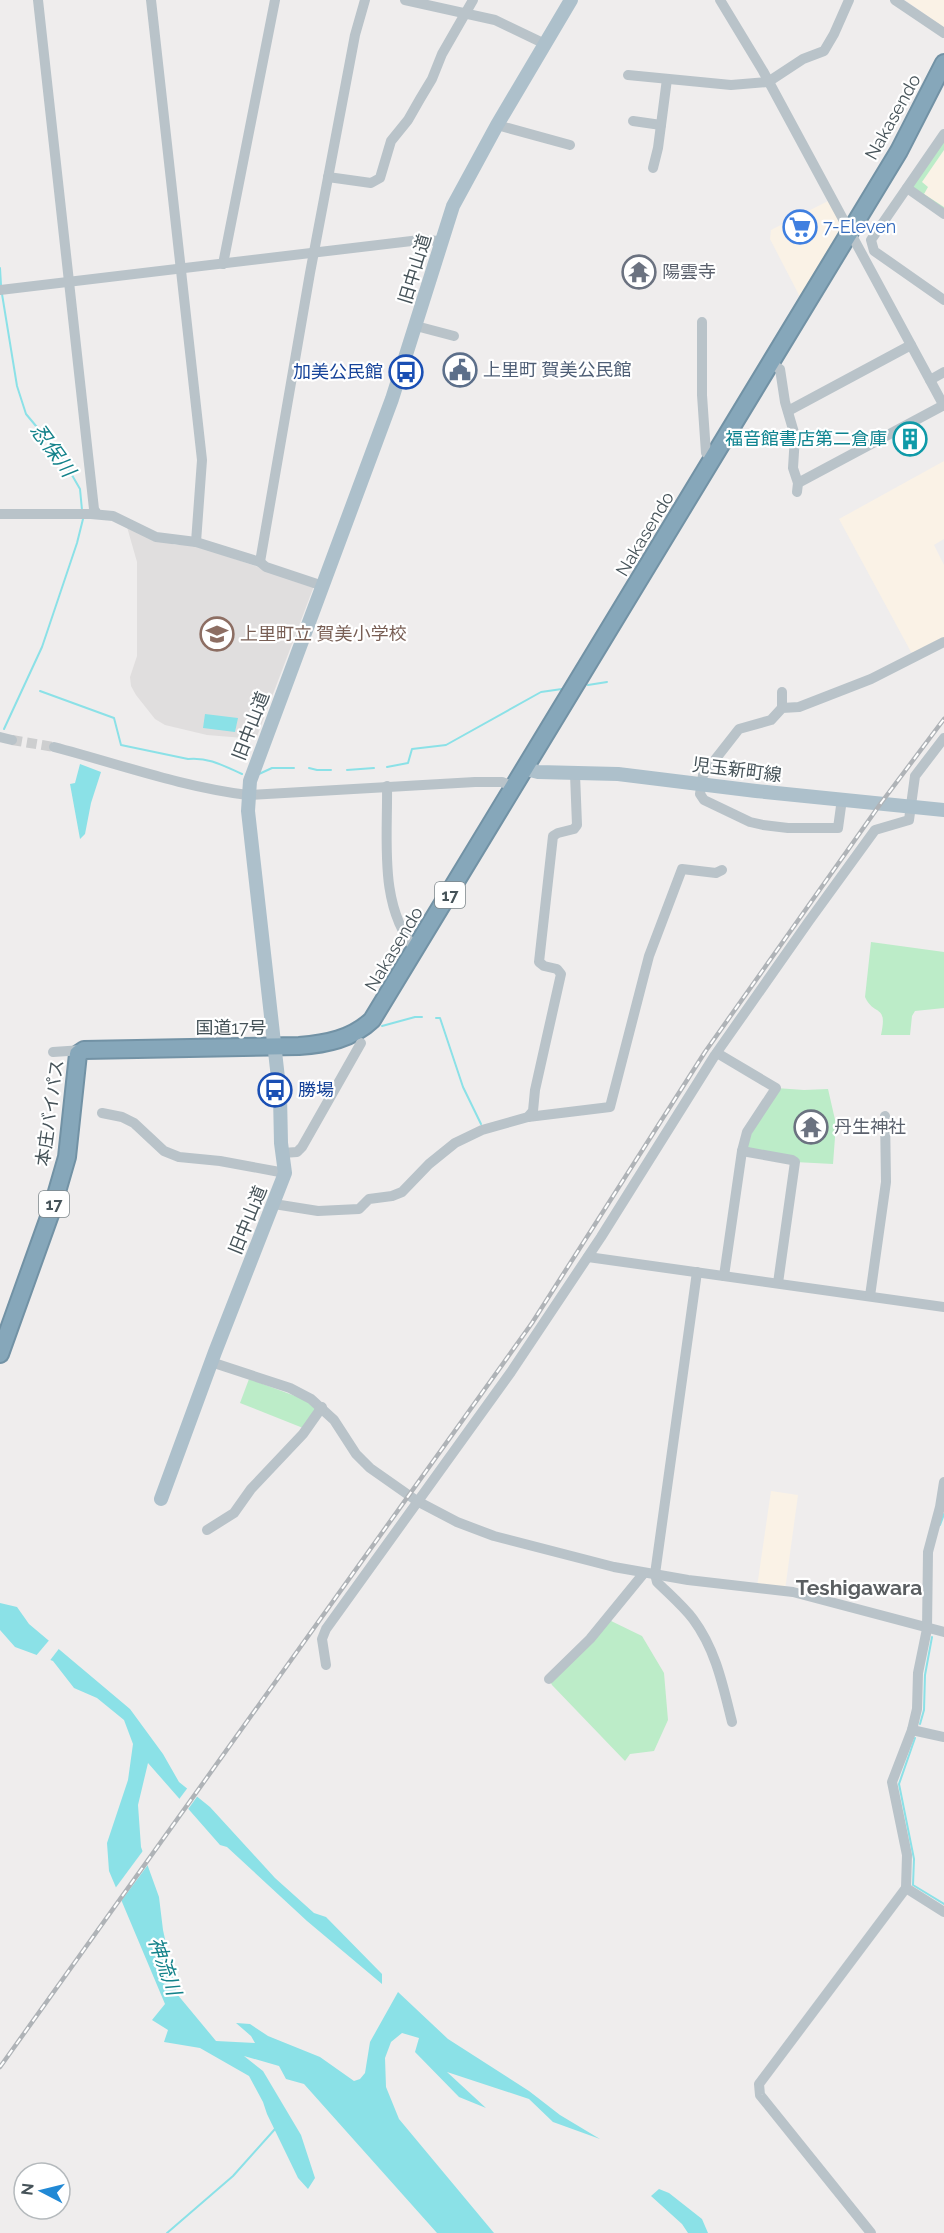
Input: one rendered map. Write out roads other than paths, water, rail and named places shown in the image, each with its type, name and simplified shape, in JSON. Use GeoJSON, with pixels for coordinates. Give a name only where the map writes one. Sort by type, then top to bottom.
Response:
{"type":"FeatureCollection","features":[{"type":"Feature","properties":{"kind":"highway","name":"Nakasendo"},"geometry":{"type":"LineString","coordinates":[[372,1020],[899,151],[944,63]]}},
{"type":"Feature","properties":{"kind":"highway","name":"国道17号"},"geometry":{"type":"LineString","coordinates":[[84,1050],[326,1044],[354,1033],[372,1020]]}},
{"type":"Feature","properties":{"kind":"highway","name":"本庄バイパス"},"geometry":{"type":"LineString","coordinates":[[0,1354],[52,1209],[67,1157],[75,1096],[77,1056],[84,1050]]}},
{"type":"Feature","properties":{"kind":"main road","name":"旧中山道"},"geometry":{"type":"LineString","coordinates":[[161,1498],[285,1173],[280,1096],[248,795],[255,763],[323,586],[416,326],[458,196],[571,0]]}},
{"type":"Feature","properties":{"kind":"main road","name":"児玉新町線"},"geometry":{"type":"LineString","coordinates":[[526,769],[574,774],[618,774],[701,785],[944,810]]}},
{"type":"Feature","properties":{"kind":"street"},"geometry":{"type":"LineString","coordinates":[[38,0],[70,282],[93,514]]}},
{"type":"Feature","properties":{"kind":"street"},"geometry":{"type":"LineString","coordinates":[[151,0],[202,460],[196,542]]}},
{"type":"Feature","properties":{"kind":"street"},"geometry":{"type":"LineString","coordinates":[[223,264],[275,0]]}},
{"type":"Feature","properties":{"kind":"street"},"geometry":{"type":"LineString","coordinates":[[260,562],[328,177],[365,0]]}},
{"type":"Feature","properties":{"kind":"street"},"geometry":{"type":"LineString","coordinates":[[405,0],[495,20],[545,44]]}},
{"type":"Feature","properties":{"kind":"street"},"geometry":{"type":"LineString","coordinates":[[328,177],[371,183],[380,178],[392,141],[420,99],[472,0]]}},
{"type":"Feature","properties":{"kind":"street"},"geometry":{"type":"LineString","coordinates":[[720,0],[768,82],[944,406],[797,487],[794,468],[795,436],[780,369],[771,364]]}},
{"type":"Feature","properties":{"kind":"street"},"geometry":{"type":"LineString","coordinates":[[628,75],[730,85],[768,82],[803,59],[824,51],[849,0]]}},
{"type":"Feature","properties":{"kind":"street"},"geometry":{"type":"LineString","coordinates":[[895,0],[944,33]]}},
{"type":"Feature","properties":{"kind":"street"},"geometry":{"type":"LineString","coordinates":[[653,168],[667,79]]}},
{"type":"Feature","properties":{"kind":"street"},"geometry":{"type":"LineString","coordinates":[[633,121],[661,125]]}},
{"type":"Feature","properties":{"kind":"street"},"geometry":{"type":"LineString","coordinates":[[497,125],[570,145]]}},
{"type":"Feature","properties":{"kind":"street"},"geometry":{"type":"LineString","coordinates":[[944,134],[871,240],[874,251],[944,300]]}},
{"type":"Feature","properties":{"kind":"street"},"geometry":{"type":"LineString","coordinates":[[907,188],[944,214]]}},
{"type":"Feature","properties":{"kind":"street"},"geometry":{"type":"LineString","coordinates":[[4,289],[420,240],[442,241]]}},
{"type":"Feature","properties":{"kind":"street"},"geometry":{"type":"LineString","coordinates":[[861,251],[872,246]]}},
{"type":"Feature","properties":{"kind":"street"},"geometry":{"type":"LineString","coordinates":[[702,322],[702,395],[706,453],[714,459]]}},
{"type":"Feature","properties":{"kind":"street"},"geometry":{"type":"LineString","coordinates":[[416,326],[454,336]]}},
{"type":"Feature","properties":{"kind":"street"},"geometry":{"type":"LineString","coordinates":[[788,411],[911,345]]}},
{"type":"Feature","properties":{"kind":"street"},"geometry":{"type":"LineString","coordinates":[[930,380],[944,372]]}},
{"type":"Feature","properties":{"kind":"street"},"geometry":{"type":"LineString","coordinates":[[0,514],[113,516],[156,537],[196,542],[260,562],[266,567],[323,586]]}},
{"type":"Feature","properties":{"kind":"street"},"geometry":{"type":"LineString","coordinates":[[782,708],[799,707],[871,679],[944,642]]}},
{"type":"Feature","properties":{"kind":"street"},"geometry":{"type":"LineString","coordinates":[[782,692],[782,708],[771,720],[739,729],[703,776],[700,794],[702,799],[750,822],[788,828],[838,828],[842,799]]}},
{"type":"Feature","properties":{"kind":"street"},"geometry":{"type":"LineString","coordinates":[[0,737],[12,740]]}},
{"type":"Feature","properties":{"kind":"street"},"geometry":{"type":"LineString","coordinates":[[326,1665],[323,1633],[417,1501],[447,1464],[588,1257],[717,1053],[777,964],[873,832],[907,821],[915,776],[944,738]]}},
{"type":"Feature","properties":{"kind":"street"},"geometry":{"type":"LineString","coordinates":[[54,747],[162,778],[248,795],[496,781],[515,787]]}},
{"type":"Feature","properties":{"kind":"street"},"geometry":{"type":"LineString","coordinates":[[528,1117],[533,1111],[534,1090],[561,974],[557,969],[542,966],[538,959],[553,838],[556,834],[574,829],[577,825],[574,774]]}},
{"type":"Feature","properties":{"kind":"street"},"geometry":{"type":"LineString","coordinates":[[387,786],[388,867],[392,903],[404,934],[416,950]]}},
{"type":"Feature","properties":{"kind":"street"},"geometry":{"type":"LineString","coordinates":[[274,1204],[318,1211],[355,1211],[369,1199],[392,1196],[402,1192],[429,1164],[454,1143],[482,1130],[528,1117],[610,1107],[649,957],[682,869],[716,873],[722,870]]}},
{"type":"Feature","properties":{"kind":"street"},"geometry":{"type":"LineString","coordinates":[[283,1153],[297,1152],[302,1147],[361,1043]]}},
{"type":"Feature","properties":{"kind":"street"},"geometry":{"type":"LineString","coordinates":[[53,1052],[84,1050]]}},
{"type":"Feature","properties":{"kind":"street"},"geometry":{"type":"LineString","coordinates":[[717,1053],[776,1088],[747,1132],[742,1151],[724,1276]]}},
{"type":"Feature","properties":{"kind":"street"},"geometry":{"type":"LineString","coordinates":[[102,1113],[122,1117],[134,1123],[164,1151],[179,1157],[220,1161],[285,1173]]}},
{"type":"Feature","properties":{"kind":"street"},"geometry":{"type":"LineString","coordinates":[[870,1296],[886,1182],[885,1116]]}},
{"type":"Feature","properties":{"kind":"street"},"geometry":{"type":"LineString","coordinates":[[742,1151],[795,1162],[778,1283]]}},
{"type":"Feature","properties":{"kind":"street"},"geometry":{"type":"LineString","coordinates":[[588,1257],[944,1307]]}},
{"type":"Feature","properties":{"kind":"street"},"geometry":{"type":"LineString","coordinates":[[549,1679],[590,1639],[649,1574],[698,1272]]}},
{"type":"Feature","properties":{"kind":"street"},"geometry":{"type":"LineString","coordinates":[[211,1362],[290,1388],[311,1399],[334,1420],[356,1454],[370,1468],[417,1501],[457,1522],[494,1536],[649,1574],[768,1588],[812,1596],[944,1632]]}},
{"type":"Feature","properties":{"kind":"street"},"geometry":{"type":"LineString","coordinates":[[207,1530],[234,1513],[251,1490],[303,1434],[322,1407]]}},
{"type":"Feature","properties":{"kind":"street"},"geometry":{"type":"LineString","coordinates":[[871,2233],[760,2095],[759,2084],[906,1888],[907,1855],[892,1782],[912,1730],[917,1709],[918,1673],[927,1629],[928,1552],[944,1482]]}},
{"type":"Feature","properties":{"kind":"street"},"geometry":{"type":"LineString","coordinates":[[649,1574],[693,1619],[709,1647],[718,1665],[732,1722]]}},
{"type":"Feature","properties":{"kind":"street"},"geometry":{"type":"LineString","coordinates":[[912,1730],[944,1737]]}},
{"type":"Feature","properties":{"kind":"street"},"geometry":{"type":"LineString","coordinates":[[906,1888],[944,1912]]}},
{"type":"Feature","properties":{"kind":"water"},"geometry":{"type":"Polygon","coordinates":[[[205,714],[238,718],[235,732],[203,728],[205,714]]]}},
{"type":"Feature","properties":{"kind":"water"},"geometry":{"type":"Polygon","coordinates":[[[80,764],[101,772],[91,803],[85,834],[80,839],[70,784],[75,783],[80,764]]]}},
{"type":"Feature","properties":{"kind":"water","name":"神流川"},"geometry":{"type":"Polygon","coordinates":[[[0,1603],[17,1607],[29,1624],[130,1709],[163,1754],[179,1782],[210,1807],[275,1878],[314,1913],[326,1917],[382,1974],[382,1984],[307,1921],[227,1847],[220,1845],[148,1763],[138,1805],[141,1847],[159,1897],[163,1930],[177,1994],[216,2041],[255,2043],[251,2036],[236,2023],[250,2024],[268,2036],[320,2057],[354,2081],[360,2079],[365,2073],[370,2042],[398,1992],[448,2039],[529,2091],[560,2115],[600,2139],[553,2122],[529,2099],[447,2072],[486,2108],[459,2097],[415,2052],[419,2038],[402,2033],[391,2042],[385,2058],[386,2087],[399,2119],[494,2233],[437,2233],[304,2084],[286,2079],[279,2066],[244,2056],[263,2071],[301,2135],[315,2178],[308,2189],[298,2178],[249,2076],[200,2048],[164,2042],[168,2030],[152,2020],[165,2004],[109,1871],[107,1843],[128,1780],[133,1744],[124,1720],[97,1698],[74,1688],[53,1661],[15,1647],[0,1630],[0,1603]]]}},
{"type":"Feature","properties":{"kind":"water"},"geometry":{"type":"Polygon","coordinates":[[[659,2189],[669,2193],[702,2219],[708,2233],[688,2233],[682,2224],[651,2196],[659,2189]]]}},
{"type":"Feature","properties":{"kind":"waterway","name":"忍保川"},"geometry":{"type":"LineString","coordinates":[[0,268],[1,285]]}},
{"type":"Feature","properties":{"kind":"waterway","name":"忍保川"},"geometry":{"type":"LineString","coordinates":[[2,294],[17,386],[26,414],[61,456],[80,489],[82,510]]}},
{"type":"Feature","properties":{"kind":"waterway","name":"忍保川"},"geometry":{"type":"LineString","coordinates":[[4,729],[42,647],[83,519]]}},
{"type":"Feature","properties":{"kind":"waterway"},"geometry":{"type":"LineString","coordinates":[[588,685],[607,682]]}},
{"type":"Feature","properties":{"kind":"waterway"},"geometry":{"type":"LineString","coordinates":[[387,767],[408,763],[412,749],[446,745],[541,692],[562,689]]}},
{"type":"Feature","properties":{"kind":"waterway"},"geometry":{"type":"LineString","coordinates":[[40,691],[114,718],[121,745],[188,759],[210,761],[242,774]]}},
{"type":"Feature","properties":{"kind":"waterway"},"geometry":{"type":"LineString","coordinates":[[259,774],[272,768],[294,768]]}},
{"type":"Feature","properties":{"kind":"waterway"},"geometry":{"type":"LineString","coordinates":[[309,768],[331,770]]}},
{"type":"Feature","properties":{"kind":"waterway"},"geometry":{"type":"LineString","coordinates":[[347,770],[374,768]]}},
{"type":"Feature","properties":{"kind":"waterway"},"geometry":{"type":"LineString","coordinates":[[382,1026],[422,1017]]}},
{"type":"Feature","properties":{"kind":"waterway"},"geometry":{"type":"LineString","coordinates":[[436,1018],[440,1018],[463,1087],[481,1124]]}},
{"type":"Feature","properties":{"kind":"waterway"},"geometry":{"type":"LineString","coordinates":[[940,1525],[944,1514]]}},
{"type":"Feature","properties":{"kind":"waterway"},"geometry":{"type":"LineString","coordinates":[[920,1724],[924,1710],[925,1675],[932,1637]]}},
{"type":"Feature","properties":{"kind":"waterway"},"geometry":{"type":"LineString","coordinates":[[915,1738],[899,1784],[914,1859],[913,1885],[944,1904]]}},
{"type":"Feature","properties":{"kind":"waterway"},"geometry":{"type":"LineString","coordinates":[[167,2233],[233,2176],[275,2129]]}},
{"type":"Feature","properties":{"kind":"tunnel"},"geometry":{"type":"LineString","coordinates":[[12,740],[54,747]]}},
{"type":"Feature","properties":{"kind":"railway"},"geometry":{"type":"LineString","coordinates":[[0,2067],[532,1323],[705,1052],[881,803],[944,719]]}},
{"type":"Feature","properties":{"kind":"place","name":"7-Eleven"},"geometry":{"type":"Point","coordinates":[800,227]}},
{"type":"Feature","properties":{"kind":"place","name":"陽雲寺"},"geometry":{"type":"Point","coordinates":[639,272]}},
{"type":"Feature","properties":{"kind":"place","name":"上里町 賀美公民館"},"geometry":{"type":"Point","coordinates":[460,370]}},
{"type":"Feature","properties":{"kind":"place","name":"加美公民館"},"geometry":{"type":"Point","coordinates":[406,372]}},
{"type":"Feature","properties":{"kind":"place","name":"福音館書店第二倉庫"},"geometry":{"type":"Point","coordinates":[910,439]}},
{"type":"Feature","properties":{"kind":"place","name":"上里町立 賀美小学校"},"geometry":{"type":"Point","coordinates":[217,634]}},
{"type":"Feature","properties":{"kind":"place","name":"勝場"},"geometry":{"type":"Point","coordinates":[275,1090]}},
{"type":"Feature","properties":{"kind":"place","name":"丹生神社"},"geometry":{"type":"Point","coordinates":[811,1127]}},
{"type":"Feature","properties":{"kind":"district","name":"Teshigawara"},"geometry":{"type":"Point","coordinates":[859,1588]}}]}
